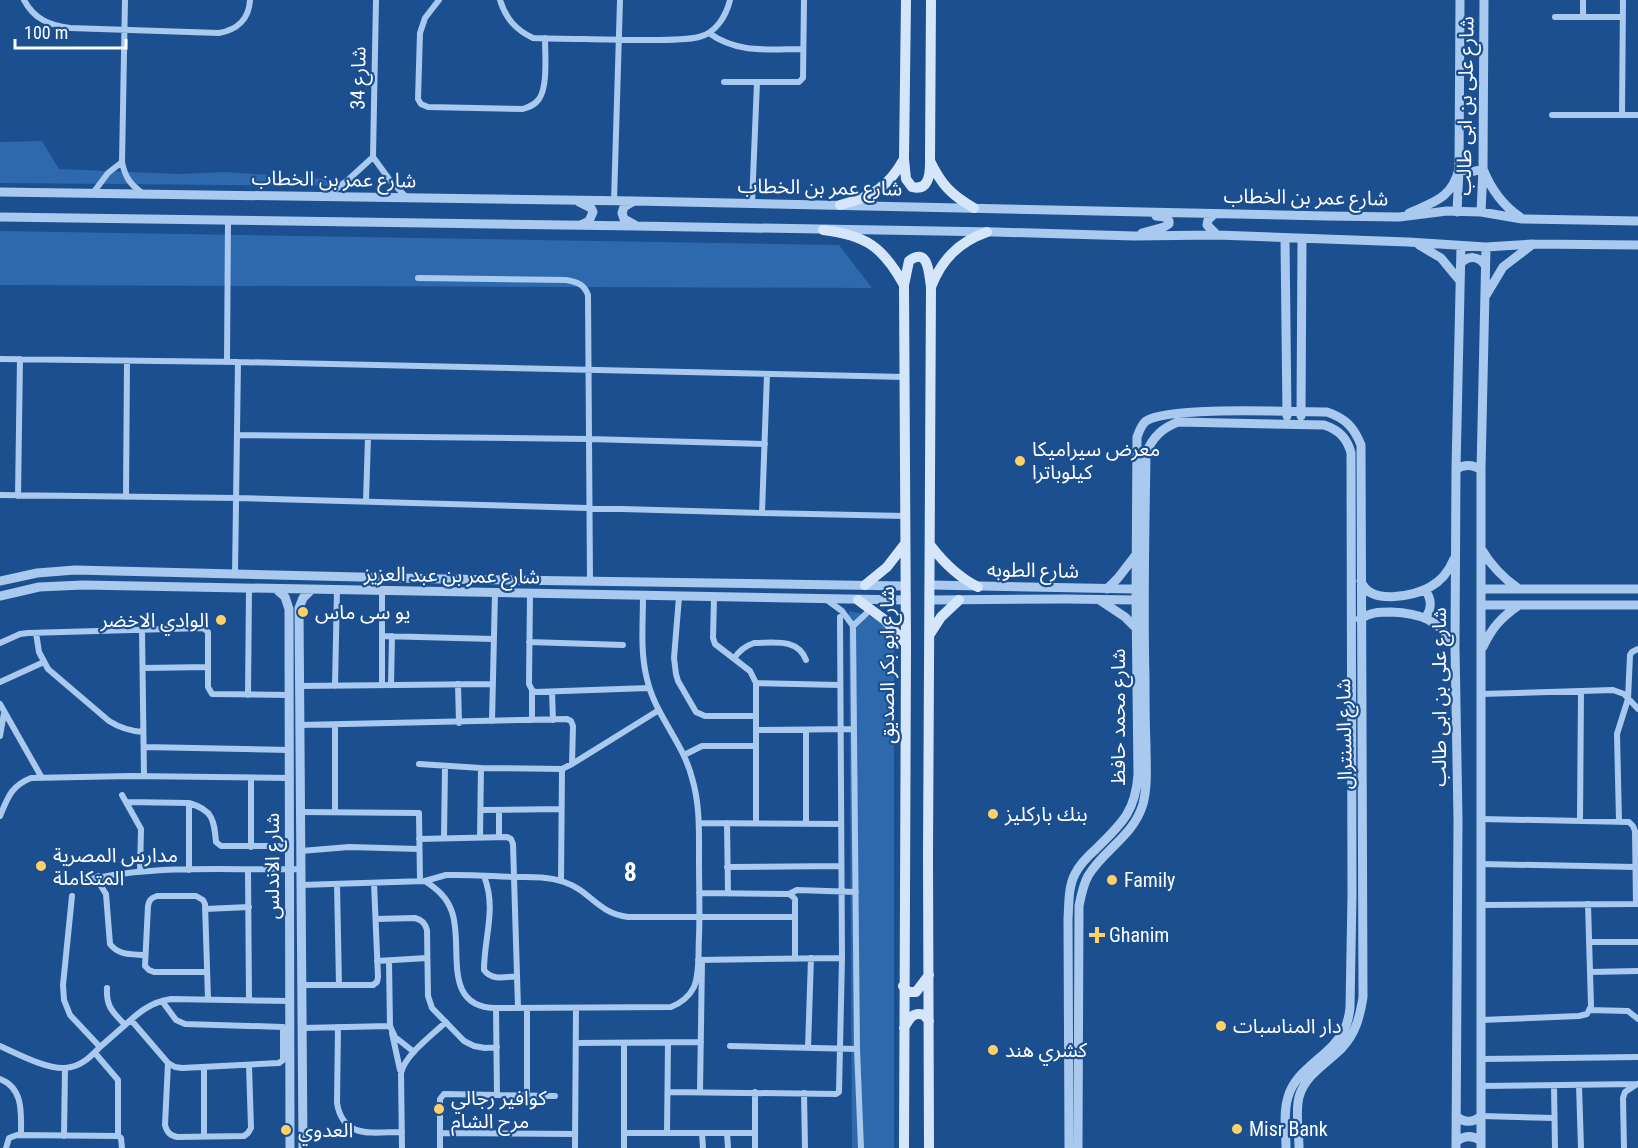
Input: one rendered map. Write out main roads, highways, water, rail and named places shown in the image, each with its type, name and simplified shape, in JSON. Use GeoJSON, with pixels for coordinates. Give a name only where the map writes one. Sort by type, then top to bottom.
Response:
{"type":"FeatureCollection","features":[{"type":"Feature","properties":{"kind":"main road"},"geometry":{"type":"LineString","coordinates":[[906,0],[904,159],[906,179],[912,188],[917,189],[926,185],[929,177],[931,0]]}},
{"type":"Feature","properties":{"kind":"main road"},"geometry":{"type":"LineString","coordinates":[[840,205],[878,190],[888,182],[904,159]]}},
{"type":"Feature","properties":{"kind":"main road"},"geometry":{"type":"LineString","coordinates":[[930,160],[937,176],[948,190],[974,208]]}},
{"type":"Feature","properties":{"kind":"main road"},"geometry":{"type":"LineString","coordinates":[[823,230],[844,232],[863,239],[880,251],[894,267],[904,285]]}},
{"type":"Feature","properties":{"kind":"main road"},"geometry":{"type":"LineString","coordinates":[[932,287],[940,269],[952,252],[974,237],[987,232]]}},
{"type":"Feature","properties":{"kind":"main road"},"geometry":{"type":"LineString","coordinates":[[904,285],[909,261],[914,257],[924,258],[927,262],[932,287],[929,1148]]}},
{"type":"Feature","properties":{"kind":"main road","name":"شارع ابو بكر الصديق"},"geometry":{"type":"LineString","coordinates":[[904,285],[906,644],[904,1148]]}},
{"type":"Feature","properties":{"kind":"main road"},"geometry":{"type":"LineString","coordinates":[[868,585],[905,545]]}},
{"type":"Feature","properties":{"kind":"main road"},"geometry":{"type":"LineString","coordinates":[[931,546],[949,568],[978,587]]}},
{"type":"Feature","properties":{"kind":"main road"},"geometry":{"type":"LineString","coordinates":[[858,600],[871,604],[906,644]]}},
{"type":"Feature","properties":{"kind":"main road"},"geometry":{"type":"LineString","coordinates":[[929,634],[941,617],[959,600]]}},
{"type":"Feature","properties":{"kind":"main road"},"geometry":{"type":"LineString","coordinates":[[903,986],[908,992],[916,992],[929,975]]}},
{"type":"Feature","properties":{"kind":"main road"},"geometry":{"type":"LineString","coordinates":[[903,1028],[911,1016],[916,1014],[924,1015],[929,1021]]}},
{"type":"Feature","properties":{"kind":"place","name":"معرض سيراميكا كيلوباترا"},"geometry":{"type":"Point","coordinates":[1020,461]}},
{"type":"Feature","properties":{"kind":"place","name":"يو سى ماس"},"geometry":{"type":"Point","coordinates":[303,612]}},
{"type":"Feature","properties":{"kind":"place","name":"الوادي الاخضر"},"geometry":{"type":"Point","coordinates":[221,620]}},
{"type":"Feature","properties":{"kind":"place","name":"بنك باركليز"},"geometry":{"type":"Point","coordinates":[993,814]}},
{"type":"Feature","properties":{"kind":"place","name":"مدارس المصرية المتكاملة"},"geometry":{"type":"Point","coordinates":[41,866]}},
{"type":"Feature","properties":{"kind":"place","name":"Family"},"geometry":{"type":"Point","coordinates":[1112,880]}},
{"type":"Feature","properties":{"kind":"place","name":"Ghanim"},"geometry":{"type":"Point","coordinates":[1097,935]}},
{"type":"Feature","properties":{"kind":"place","name":"دار المناسبات"},"geometry":{"type":"Point","coordinates":[1221,1026]}},
{"type":"Feature","properties":{"kind":"place","name":"كشري هند"},"geometry":{"type":"Point","coordinates":[993,1050]}},
{"type":"Feature","properties":{"kind":"place","name":"كوافير رجالي مرح الشام"},"geometry":{"type":"Point","coordinates":[439,1109]}},
{"type":"Feature","properties":{"kind":"place","name":"Misr Bank"},"geometry":{"type":"Point","coordinates":[1237,1129]}},
{"type":"Feature","properties":{"kind":"place","name":"العدوي"},"geometry":{"type":"Point","coordinates":[286,1130]}},
{"type":"Feature","properties":{"kind":"district","name":"8"},"geometry":{"type":"Point","coordinates":[631,872]}}]}
